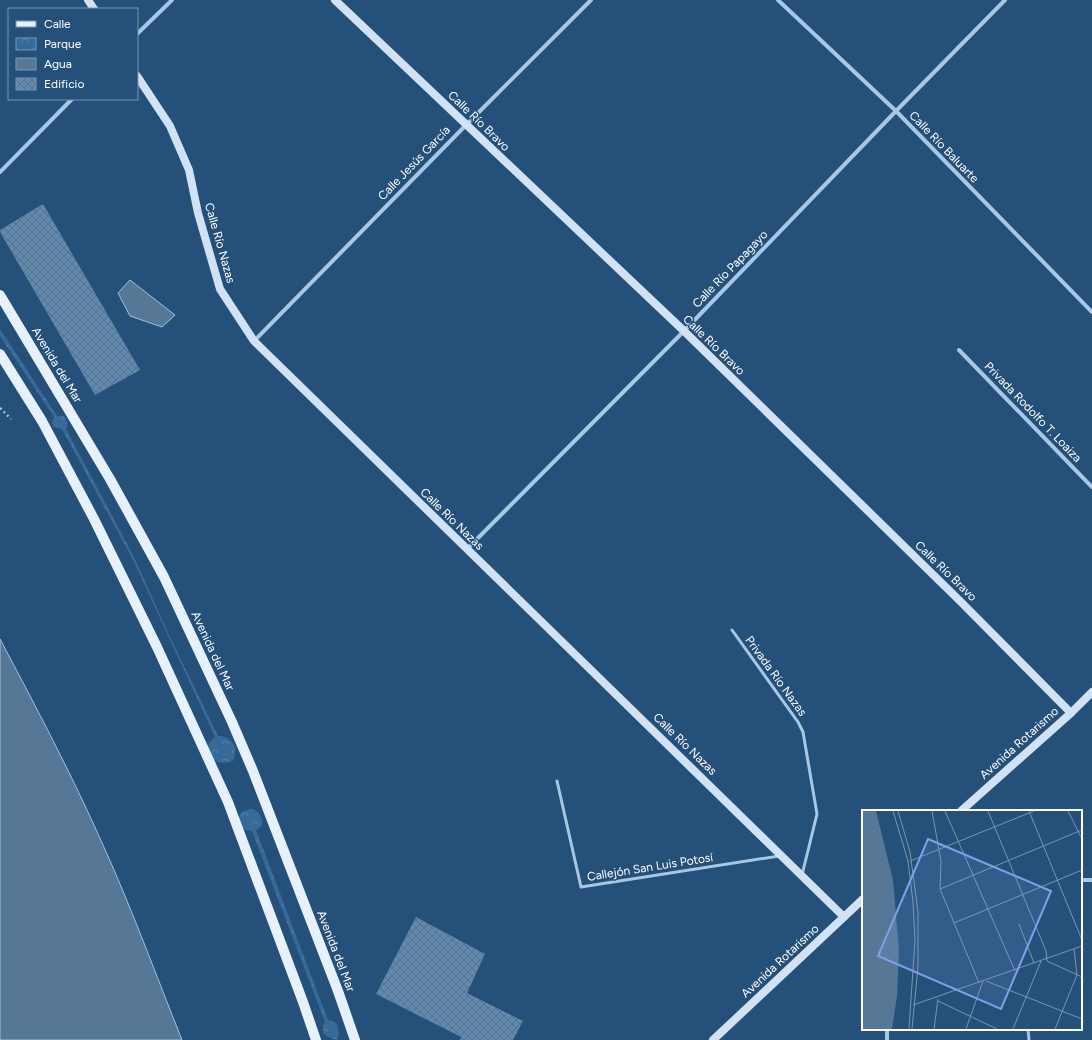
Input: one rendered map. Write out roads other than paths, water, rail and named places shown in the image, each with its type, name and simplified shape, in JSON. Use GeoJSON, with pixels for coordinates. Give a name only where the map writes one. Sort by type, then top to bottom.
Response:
{"type":"FeatureCollection","features":[{"type":"Feature","properties":{"kind":"main road","name":"Avenida del Mar"},"geometry":{"type":"LineString","coordinates":[[0,295],[110,479],[164,577],[232,722],[253,771],[338,991],[355,1040]]}},
{"type":"Feature","properties":{"kind":"main road"},"geometry":{"type":"LineString","coordinates":[[0,354],[46,428],[94,519],[161,654],[228,802],[316,1040]]}},
{"type":"Feature","properties":{"kind":"street"},"geometry":{"type":"LineString","coordinates":[[138,33],[172,0]]}},
{"type":"Feature","properties":{"kind":"street","name":"Calle Río Bravo"},"geometry":{"type":"LineString","coordinates":[[335,0],[684,331],[960,601],[1071,713]]}},
{"type":"Feature","properties":{"kind":"street","name":"Calle Jesús García"},"geometry":{"type":"LineString","coordinates":[[254,341],[590,0]]}},
{"type":"Feature","properties":{"kind":"street","name":"Calle Río Baluarte"},"geometry":{"type":"LineString","coordinates":[[778,0],[896,111],[1092,312]]}},
{"type":"Feature","properties":{"kind":"street","name":"Calle Río Papagayo"},"geometry":{"type":"LineString","coordinates":[[467,550],[684,331],[1005,0]]}},
{"type":"Feature","properties":{"kind":"street","name":"Calle Río Nazas"},"geometry":{"type":"LineString","coordinates":[[138,78],[170,126],[189,170],[198,213],[220,289],[254,341],[844,917]]}},
{"type":"Feature","properties":{"kind":"street"},"geometry":{"type":"LineString","coordinates":[[0,172],[71,100]]}},
{"type":"Feature","properties":{"kind":"street","name":"Privada Rodolfo T. Loaiza"},"geometry":{"type":"LineString","coordinates":[[959,350],[1092,487]]}},
{"type":"Feature","properties":{"kind":"street","name":"Avenida Rotarismo"},"geometry":{"type":"LineString","coordinates":[[962,810],[1071,713],[1092,692]]}},
{"type":"Feature","properties":{"kind":"street","name":"Avenida Rotarismo"},"geometry":{"type":"LineString","coordinates":[[713,1040],[862,900]]}},
{"type":"Feature","properties":{"kind":"lane","name":"Privada Río Nazas"},"geometry":{"type":"LineString","coordinates":[[732,630],[798,722],[803,732],[817,814],[801,875]]}},
{"type":"Feature","properties":{"kind":"lane","name":"Callejón San Luis Potosí"},"geometry":{"type":"LineString","coordinates":[[557,781],[581,887],[782,855]]}},
{"type":"Feature","properties":{"kind":"lane"},"geometry":{"type":"LineString","coordinates":[[1028,1030],[1029,1040]]}},
{"type":"Feature","properties":{"kind":"water"},"geometry":{"type":"Polygon","coordinates":[[[130,280],[175,315],[162,327],[130,316],[118,293],[130,280]]]}},
{"type":"Feature","properties":{"kind":"water"},"geometry":{"type":"Polygon","coordinates":[[[0,639],[79,793],[114,869],[182,1040],[0,1040],[0,639]]]}}]}
